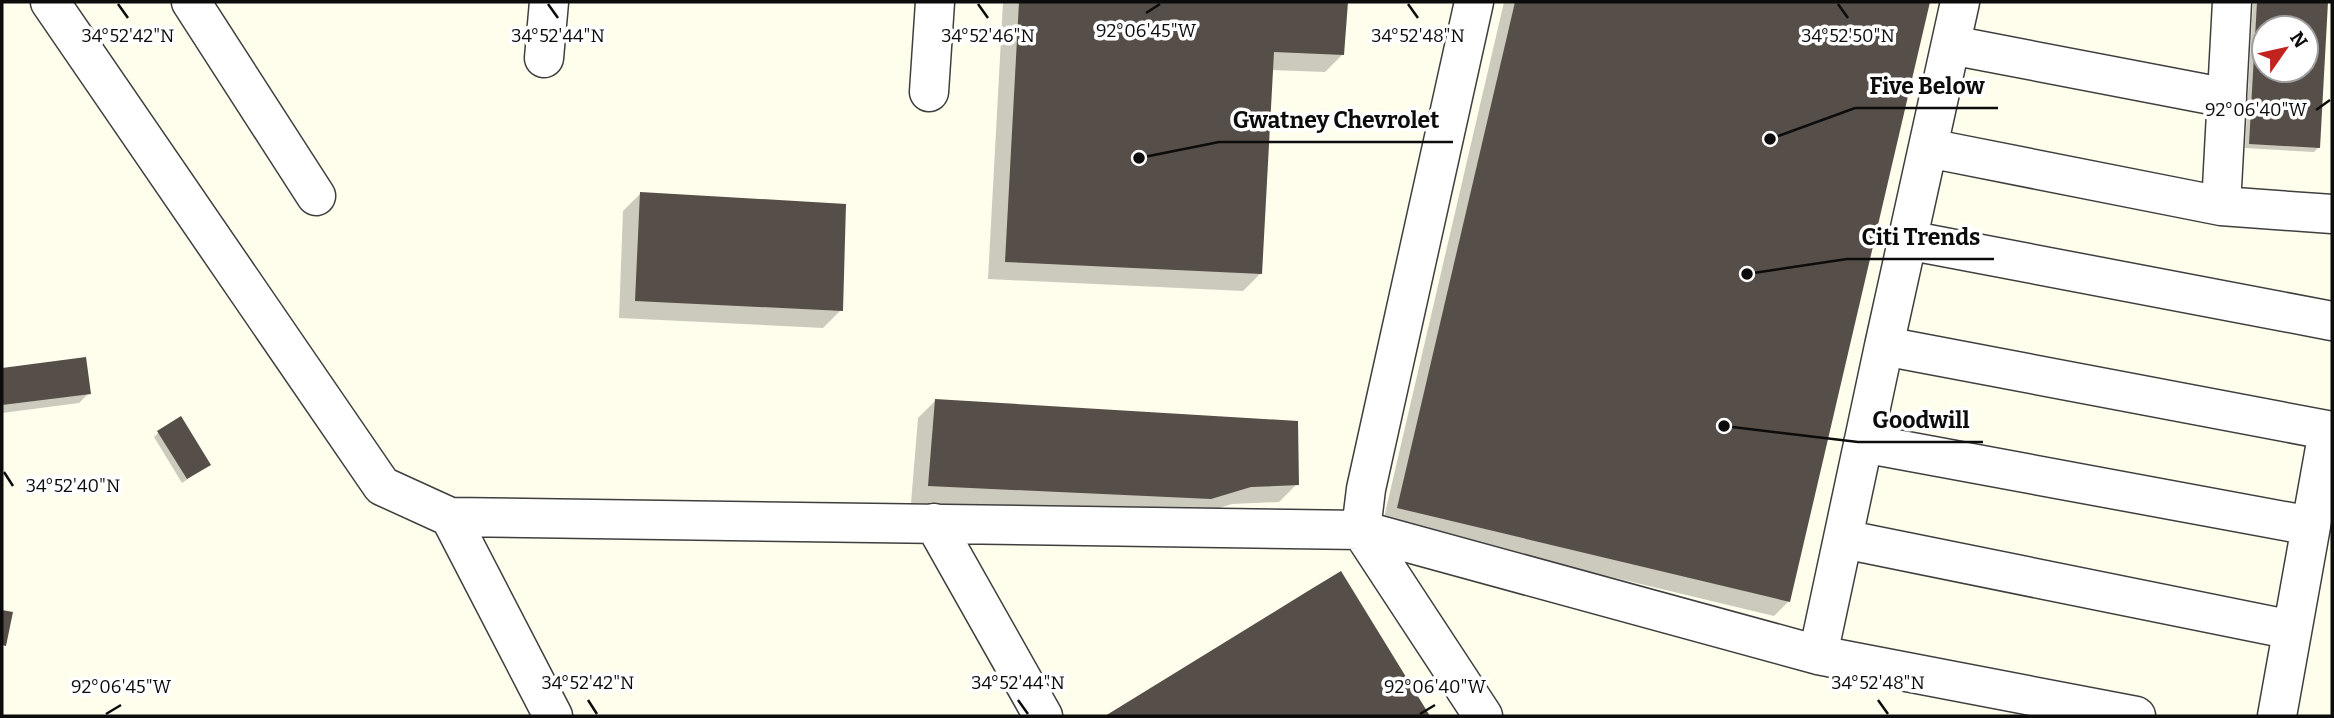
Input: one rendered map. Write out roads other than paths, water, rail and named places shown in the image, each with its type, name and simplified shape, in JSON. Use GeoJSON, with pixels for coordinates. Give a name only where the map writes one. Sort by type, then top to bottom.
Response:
{"type":"FeatureCollection","features":[{"type":"Feature","properties":{"kind":"lane"},"geometry":{"type":"LineString","coordinates":[[50,2],[382,486],[450,517],[1361,530],[1818,655],[2136,716]]}},
{"type":"Feature","properties":{"kind":"lane"},"geometry":{"type":"LineString","coordinates":[[191,2],[316,196]]}},
{"type":"Feature","properties":{"kind":"lane"},"geometry":{"type":"LineString","coordinates":[[544,58],[549,2]]}},
{"type":"Feature","properties":{"kind":"lane"},"geometry":{"type":"LineString","coordinates":[[929,92],[935,2]]}},
{"type":"Feature","properties":{"kind":"lane"},"geometry":{"type":"LineString","coordinates":[[1474,2],[1366,489],[1361,530],[1483,716]]}},
{"type":"Feature","properties":{"kind":"lane"},"geometry":{"type":"LineString","coordinates":[[1818,655],[1960,2]]}},
{"type":"Feature","properties":{"kind":"lane"},"geometry":{"type":"LineString","coordinates":[[2221,206],[2232,2]]}},
{"type":"Feature","properties":{"kind":"lane"},"geometry":{"type":"LineString","coordinates":[[1951,45],[2227,98]]}},
{"type":"Feature","properties":{"kind":"lane"},"geometry":{"type":"LineString","coordinates":[[1928,148],[2221,206],[2332,214]]}},
{"type":"Feature","properties":{"kind":"lane"},"geometry":{"type":"LineString","coordinates":[[1907,240],[2332,321]]}},
{"type":"Feature","properties":{"kind":"lane"},"geometry":{"type":"LineString","coordinates":[[1884,346],[2330,431],[2277,716]]}},
{"type":"Feature","properties":{"kind":"lane"},"geometry":{"type":"LineString","coordinates":[[1863,443],[2311,526]]}},
{"type":"Feature","properties":{"kind":"lane"},"geometry":{"type":"LineString","coordinates":[[450,517],[553,716]]}},
{"type":"Feature","properties":{"kind":"lane"},"geometry":{"type":"LineString","coordinates":[[933,523],[1043,716]]}},
{"type":"Feature","properties":{"kind":"lane"},"geometry":{"type":"LineString","coordinates":[[1843,539],[2292,630]]}},
{"type":"Feature","properties":{"kind":"place","name":"Five Below"},"geometry":{"type":"Point","coordinates":[1770,139]}},
{"type":"Feature","properties":{"kind":"place","name":"Gwatney Chevrolet"},"geometry":{"type":"Point","coordinates":[1139,158]}},
{"type":"Feature","properties":{"kind":"place","name":"Citi Trends"},"geometry":{"type":"Point","coordinates":[1747,274]}},
{"type":"Feature","properties":{"kind":"place","name":"Goodwill"},"geometry":{"type":"Point","coordinates":[1724,426]}}]}
